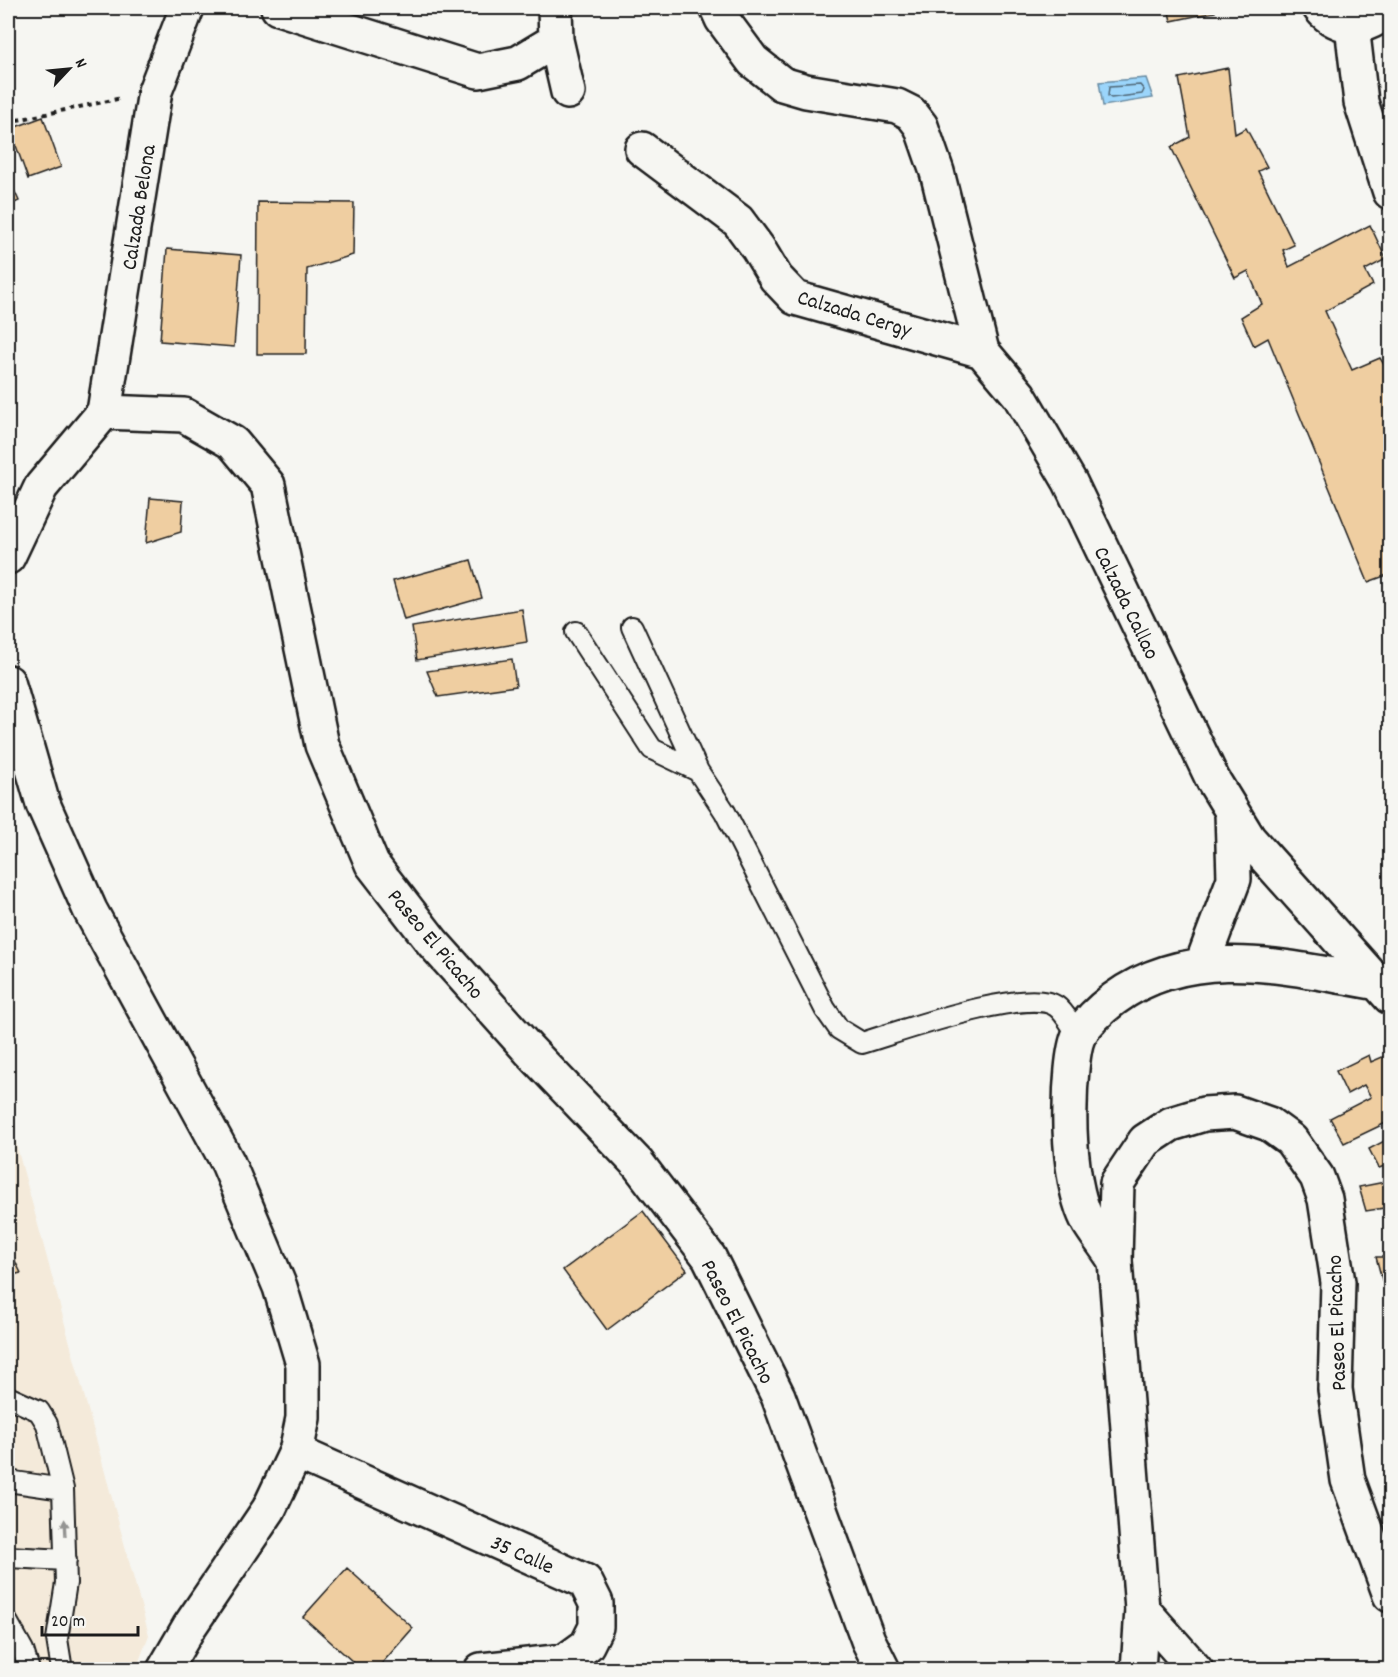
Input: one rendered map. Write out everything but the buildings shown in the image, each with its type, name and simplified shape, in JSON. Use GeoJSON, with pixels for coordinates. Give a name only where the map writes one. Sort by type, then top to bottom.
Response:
{"type":"FeatureCollection","features":[{"type":"Feature","properties":{"kind":"street","name":"Calzada Belona"},"geometry":{"type":"LineString","coordinates":[[104,412],[155,91],[187,8]]}},
{"type":"Feature","properties":{"kind":"street"},"geometry":{"type":"LineString","coordinates":[[278,8],[478,71],[518,63],[556,40]]}},
{"type":"Feature","properties":{"kind":"street"},"geometry":{"type":"LineString","coordinates":[[555,8],[556,40],[568,92]]}},
{"type":"Feature","properties":{"kind":"street","name":"Calzada Callao"},"geometry":{"type":"LineString","coordinates":[[717,8],[722,19],[753,61],[782,84],[806,91],[897,106],[911,113],[921,126],[937,172],[982,351],[1019,395],[1070,482],[1213,780],[1249,838],[1384,990]]}},
{"type":"Feature","properties":{"kind":"street"},"geometry":{"type":"LineString","coordinates":[[1320,8],[1339,23],[1352,26],[1377,18],[1387,8]]}},
{"type":"Feature","properties":{"kind":"street"},"geometry":{"type":"LineString","coordinates":[[1352,26],[1361,102],[1390,192]]}},
{"type":"Feature","properties":{"kind":"street","name":"Calzada Cergy"},"geometry":{"type":"LineString","coordinates":[[642,149],[738,221],[776,278],[795,298],[982,351]]}},
{"type":"Feature","properties":{"kind":"street"},"geometry":{"type":"LineString","coordinates":[[8,557],[41,487],[104,412]]}},
{"type":"Feature","properties":{"kind":"street","name":"Paseo El Picacho"},"geometry":{"type":"LineString","coordinates":[[104,412],[184,415],[232,443],[268,485],[322,745],[372,864],[433,943],[529,1050],[638,1164],[709,1257],[778,1396],[868,1640],[883,1670]]}},
{"type":"Feature","properties":{"kind":"street"},"geometry":{"type":"LineString","coordinates":[[8,682],[43,804],[85,900],[228,1163],[280,1287],[303,1364],[303,1418],[296,1452],[269,1509],[189,1627],[164,1670]]}},
{"type":"Feature","properties":{"kind":"street"},"geometry":{"type":"LineString","coordinates":[[1202,964],[1234,879],[1232,810]]}},
{"type":"Feature","properties":{"kind":"street"},"geometry":{"type":"LineString","coordinates":[[1115,1261],[1088,1221],[1077,1185],[1070,1136],[1071,1083],[1079,1036],[1103,1008],[1130,988],[1172,970],[1215,962],[1267,964],[1384,990]]}},
{"type":"Feature","properties":{"kind":"street","name":"Paseo El Picacho"},"geometry":{"type":"LineString","coordinates":[[1138,1670],[1142,1609],[1115,1261],[1117,1183],[1145,1141],[1171,1124],[1204,1114],[1235,1112],[1269,1124],[1292,1140],[1317,1177],[1325,1199],[1338,1282],[1335,1389],[1348,1480],[1390,1595]]}},
{"type":"Feature","properties":{"kind":"street","name":"35 Calle"},"geometry":{"type":"LineString","coordinates":[[296,1452],[585,1581],[596,1603],[596,1627],[587,1645],[565,1661],[481,1670]]}},
{"type":"Feature","properties":{"kind":"street"},"geometry":{"type":"LineString","coordinates":[[1142,1609],[1196,1670]]}},
{"type":"Feature","properties":{"kind":"lane"},"geometry":{"type":"LineString","coordinates":[[632,627],[698,771],[725,812],[825,1010],[839,1029],[862,1043],[991,1005],[1036,999],[1056,1006],[1079,1036]]}},
{"type":"Feature","properties":{"kind":"lane"},"geometry":{"type":"LineString","coordinates":[[576,632],[652,749],[698,771]]}},
{"type":"Feature","properties":{"kind":"lane"},"geometry":{"type":"LineString","coordinates":[[8,1397],[39,1411],[47,1424],[63,1489],[66,1583],[57,1639],[62,1670]]}},
{"type":"Feature","properties":{"kind":"lane"},"geometry":{"type":"LineString","coordinates":[[8,1480],[63,1489]]}},
{"type":"Feature","properties":{"kind":"lane"},"geometry":{"type":"LineString","coordinates":[[8,1557],[66,1560]]}},
{"type":"Feature","properties":{"kind":"lane"},"geometry":{"type":"LineString","coordinates":[[8,1623],[23,1650],[29,1670]]}},
{"type":"Feature","properties":{"kind":"path"},"geometry":{"type":"LineString","coordinates":[[8,122],[155,91]]}},
{"type":"Feature","properties":{"kind":"path"},"geometry":{"type":"LineString","coordinates":[[8,115],[18,120]]}},
{"type":"Feature","properties":{"kind":"shaded area"},"geometry":{"type":"Polygon","coordinates":[[[8,1114],[149,1635],[136,1669],[16,1670],[8,1664],[8,1114]]]}},
{"type":"Feature","properties":{"kind":"water"},"geometry":{"type":"Polygon","coordinates":[[[1146,78],[1153,98],[1103,106],[1099,82],[1146,78]]]}}]}
